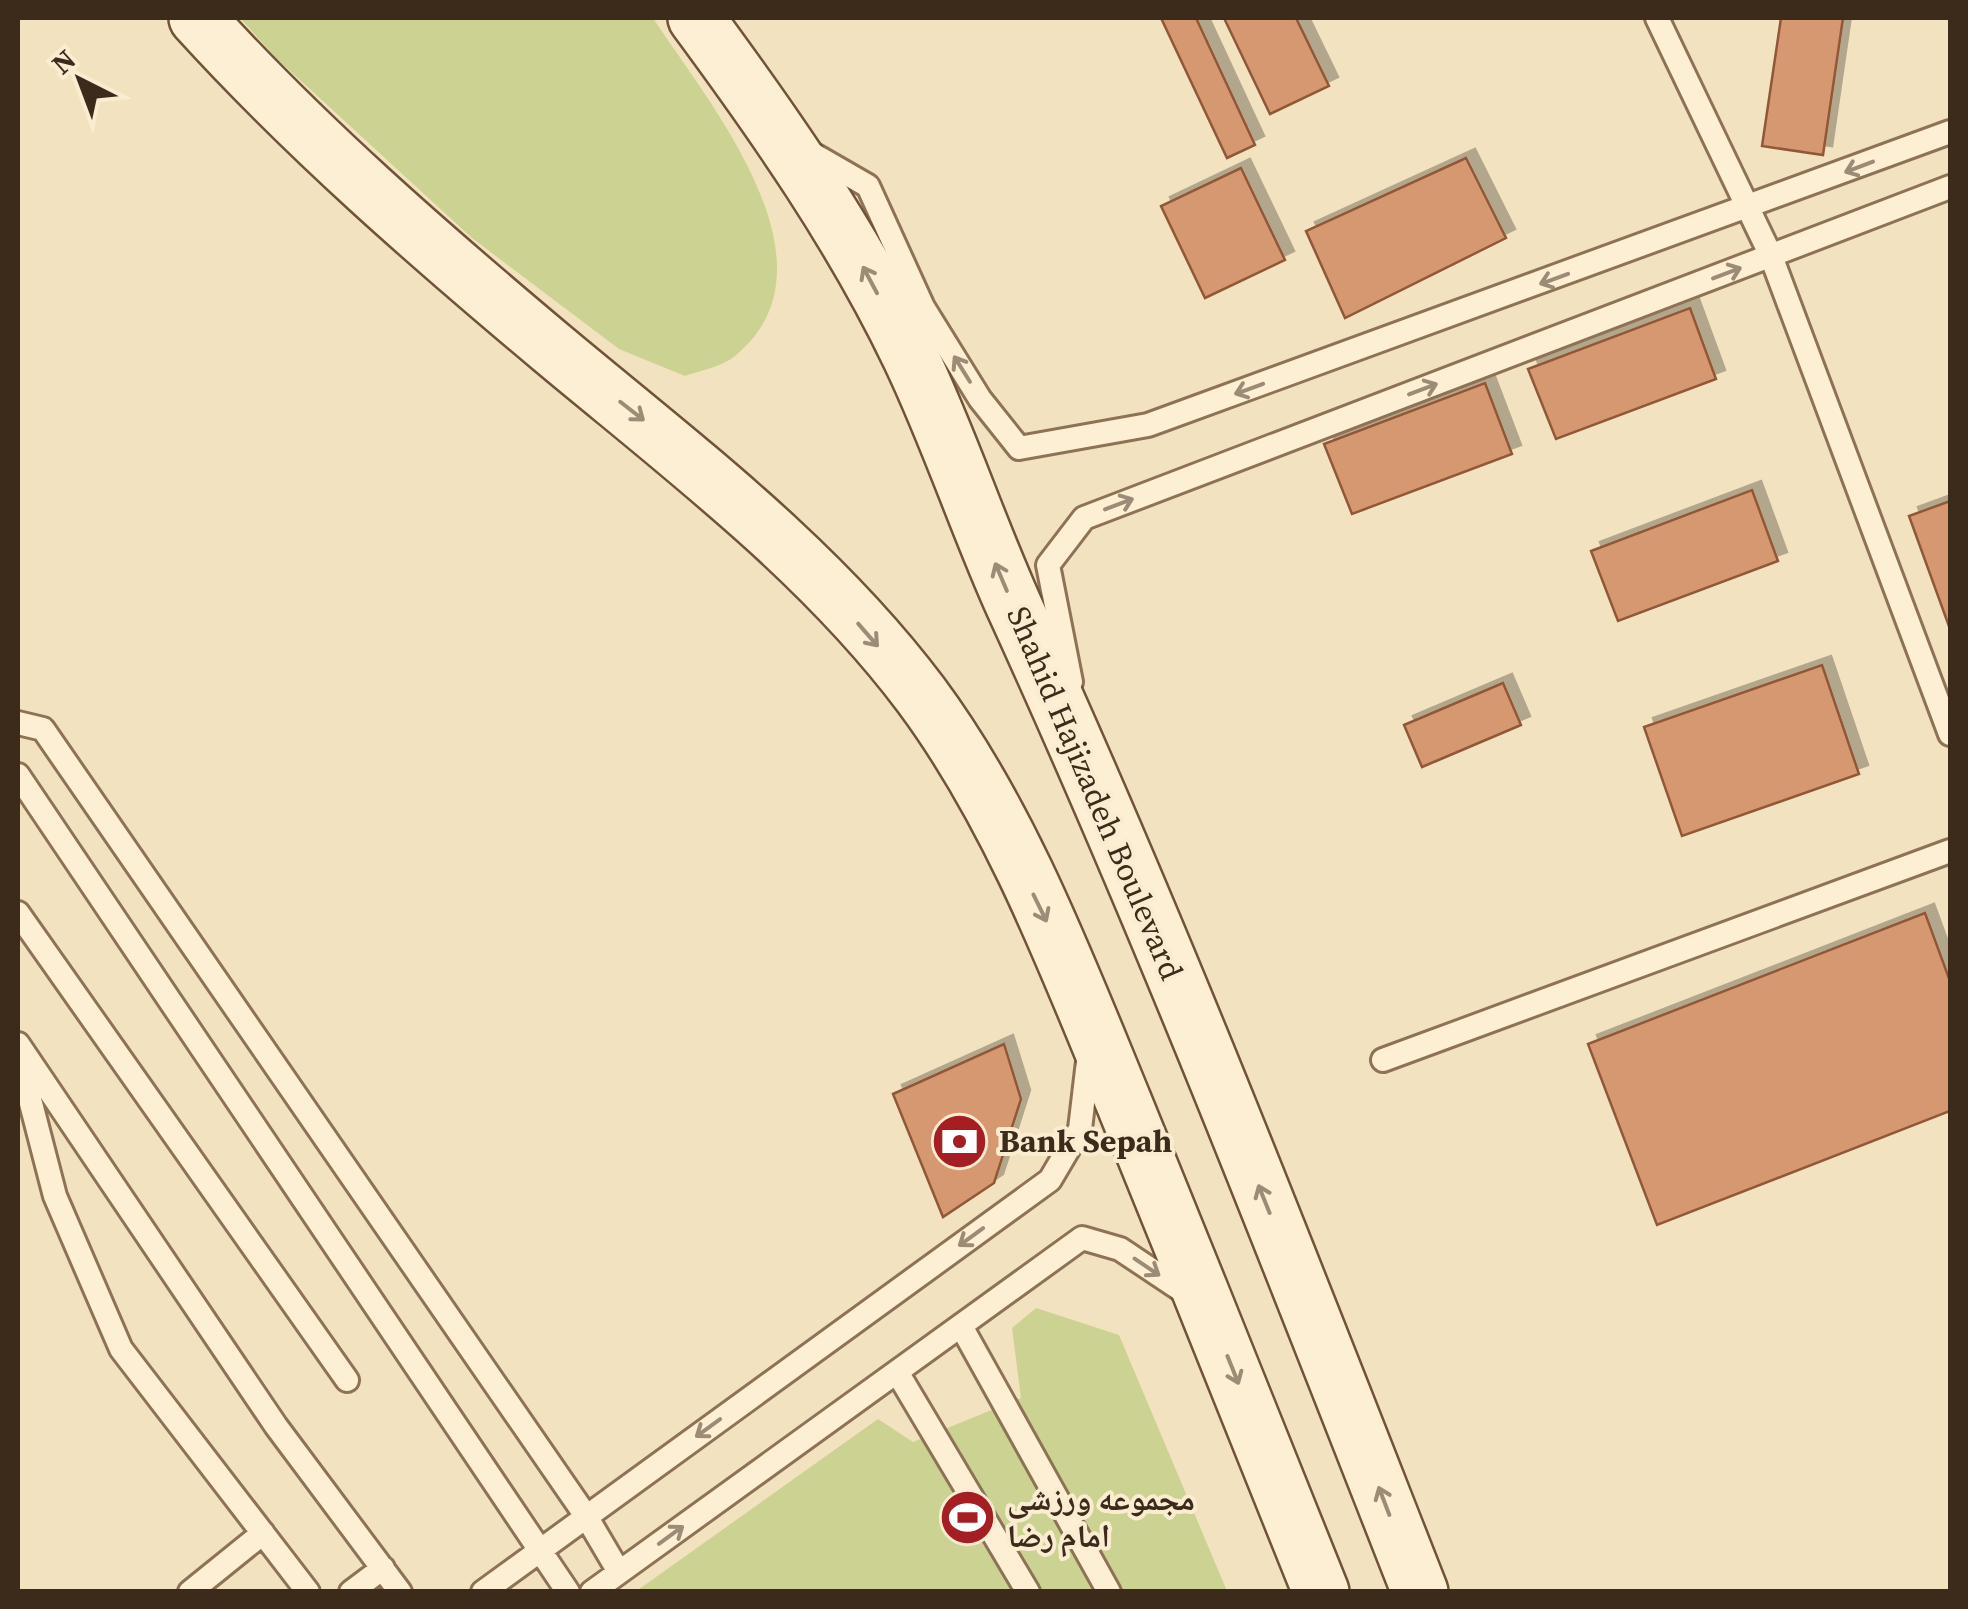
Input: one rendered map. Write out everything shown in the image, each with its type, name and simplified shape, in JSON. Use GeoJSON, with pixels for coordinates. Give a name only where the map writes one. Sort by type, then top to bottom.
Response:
{"type":"FeatureCollection","features":[{"type":"Feature","properties":{"kind":"main road"},"geometry":{"type":"LineString","coordinates":[[197,18],[300,126],[556,351],[657,430],[821,584],[921,696],[1000,824],[1092,1027],[1320,1592]]}},
{"type":"Feature","properties":{"kind":"main road","name":"Shahid Hajizadeh Boulevard"},"geometry":{"type":"LineString","coordinates":[[700,23],[785,138],[854,250],[911,358],[1000,574],[1093,778],[1420,1592]]}},
{"type":"Feature","properties":{"kind":"lane"},"geometry":{"type":"LineString","coordinates":[[1657,18],[1771,256],[1950,734]]}},
{"type":"Feature","properties":{"kind":"lane"},"geometry":{"type":"LineString","coordinates":[[785,138],[868,186],[923,307],[980,399],[1019,448],[1148,426],[1750,209],[1950,132]]}},
{"type":"Feature","properties":{"kind":"lane"},"geometry":{"type":"LineString","coordinates":[[1093,778],[1048,565],[1084,518],[1950,187]]}},
{"type":"Feature","properties":{"kind":"lane"},"geometry":{"type":"LineString","coordinates":[[18,723],[43,729],[586,1516],[619,1572]]}},
{"type":"Feature","properties":{"kind":"lane"},"geometry":{"type":"LineString","coordinates":[[18,775],[568,1592]]}},
{"type":"Feature","properties":{"kind":"lane"},"geometry":{"type":"LineString","coordinates":[[1383,1060],[1950,851]]}},
{"type":"Feature","properties":{"kind":"lane"},"geometry":{"type":"LineString","coordinates":[[18,913],[346,1380]]}},
{"type":"Feature","properties":{"kind":"lane"},"geometry":{"type":"LineString","coordinates":[[483,1592],[1050,1180],[1080,1129],[1092,1027]]}},
{"type":"Feature","properties":{"kind":"lane"},"geometry":{"type":"LineString","coordinates":[[18,1048],[55,1196],[120,1348],[308,1592]]}},
{"type":"Feature","properties":{"kind":"lane"},"geometry":{"type":"LineString","coordinates":[[18,1048],[276,1426],[400,1592]]}},
{"type":"Feature","properties":{"kind":"lane"},"geometry":{"type":"LineString","coordinates":[[592,1592],[1082,1238],[1120,1249],[1208,1308]]}},
{"type":"Feature","properties":{"kind":"lane"},"geometry":{"type":"LineString","coordinates":[[961,1326],[1109,1592]]}},
{"type":"Feature","properties":{"kind":"lane"},"geometry":{"type":"LineString","coordinates":[[897,1372],[1028,1592]]}},
{"type":"Feature","properties":{"kind":"lane"},"geometry":{"type":"LineString","coordinates":[[190,1592],[263,1534]]}},
{"type":"Feature","properties":{"kind":"lane"},"geometry":{"type":"LineString","coordinates":[[351,1592],[382,1568]]}},
{"type":"Feature","properties":{"kind":"green space"},"geometry":{"type":"Polygon","coordinates":[[[240,18],[653,18],[705,93],[756,184],[772,231],[777,277],[766,319],[735,356],[685,376],[619,349],[472,238],[276,58],[240,18]]]}},
{"type":"Feature","properties":{"kind":"green space","name":"مجموعه ورزشی امام رضا"},"geometry":{"type":"Polygon","coordinates":[[[1036,1308],[1119,1335],[1227,1591],[635,1592],[878,1419],[913,1442],[1021,1398],[1012,1328],[1036,1308]]]}},
{"type":"Feature","properties":{"kind":"building"},"geometry":{"type":"Polygon","coordinates":[[[1161,18],[1196,18],[1255,145],[1227,158],[1161,18]]]}},
{"type":"Feature","properties":{"kind":"building"},"geometry":{"type":"Polygon","coordinates":[[[1224,18],[1296,18],[1329,86],[1270,114],[1224,18]]]}},
{"type":"Feature","properties":{"kind":"building"},"geometry":{"type":"Polygon","coordinates":[[[1781,18],[1843,18],[1823,155],[1762,146],[1781,18]]]}},
{"type":"Feature","properties":{"kind":"building"},"geometry":{"type":"Polygon","coordinates":[[[1466,158],[1506,238],[1345,318],[1306,231],[1466,158]]]}},
{"type":"Feature","properties":{"kind":"building"},"geometry":{"type":"Polygon","coordinates":[[[1241,168],[1285,260],[1205,298],[1161,206],[1241,168]]]}},
{"type":"Feature","properties":{"kind":"building"},"geometry":{"type":"Polygon","coordinates":[[[1690,308],[1716,379],[1556,439],[1528,369],[1690,308]]]}},
{"type":"Feature","properties":{"kind":"building"},"geometry":{"type":"Polygon","coordinates":[[[1485,383],[1512,454],[1352,514],[1324,444],[1485,383]]]}},
{"type":"Feature","properties":{"kind":"building"},"geometry":{"type":"Polygon","coordinates":[[[1752,490],[1778,561],[1618,621],[1591,551],[1752,490]]]}},
{"type":"Feature","properties":{"kind":"building"},"geometry":{"type":"Polygon","coordinates":[[[1950,501],[1950,629],[1909,516],[1950,501]]]}},
{"type":"Feature","properties":{"kind":"building"},"geometry":{"type":"Polygon","coordinates":[[[1822,665],[1859,774],[1682,836],[1644,727],[1822,665]]]}},
{"type":"Feature","properties":{"kind":"building"},"geometry":{"type":"Polygon","coordinates":[[[1503,683],[1521,725],[1422,767],[1404,725],[1503,683]]]}},
{"type":"Feature","properties":{"kind":"building"},"geometry":{"type":"Polygon","coordinates":[[[1925,913],[1950,981],[1950,1111],[1657,1225],[1588,1044],[1925,913]]]}},
{"type":"Feature","properties":{"kind":"building","name":"Bank Sepah"},"geometry":{"type":"Polygon","coordinates":[[[1004,1044],[1021,1099],[994,1183],[943,1217],[893,1094],[1004,1044]]]}},
{"type":"Feature","properties":{"kind":"place","name":"Bank Sepah"},"geometry":{"type":"Point","coordinates":[960,1141]}},
{"type":"Feature","properties":{"kind":"place","name":"مجموعه ورزشی امام رضا"},"geometry":{"type":"Point","coordinates":[968,1517]}}]}
